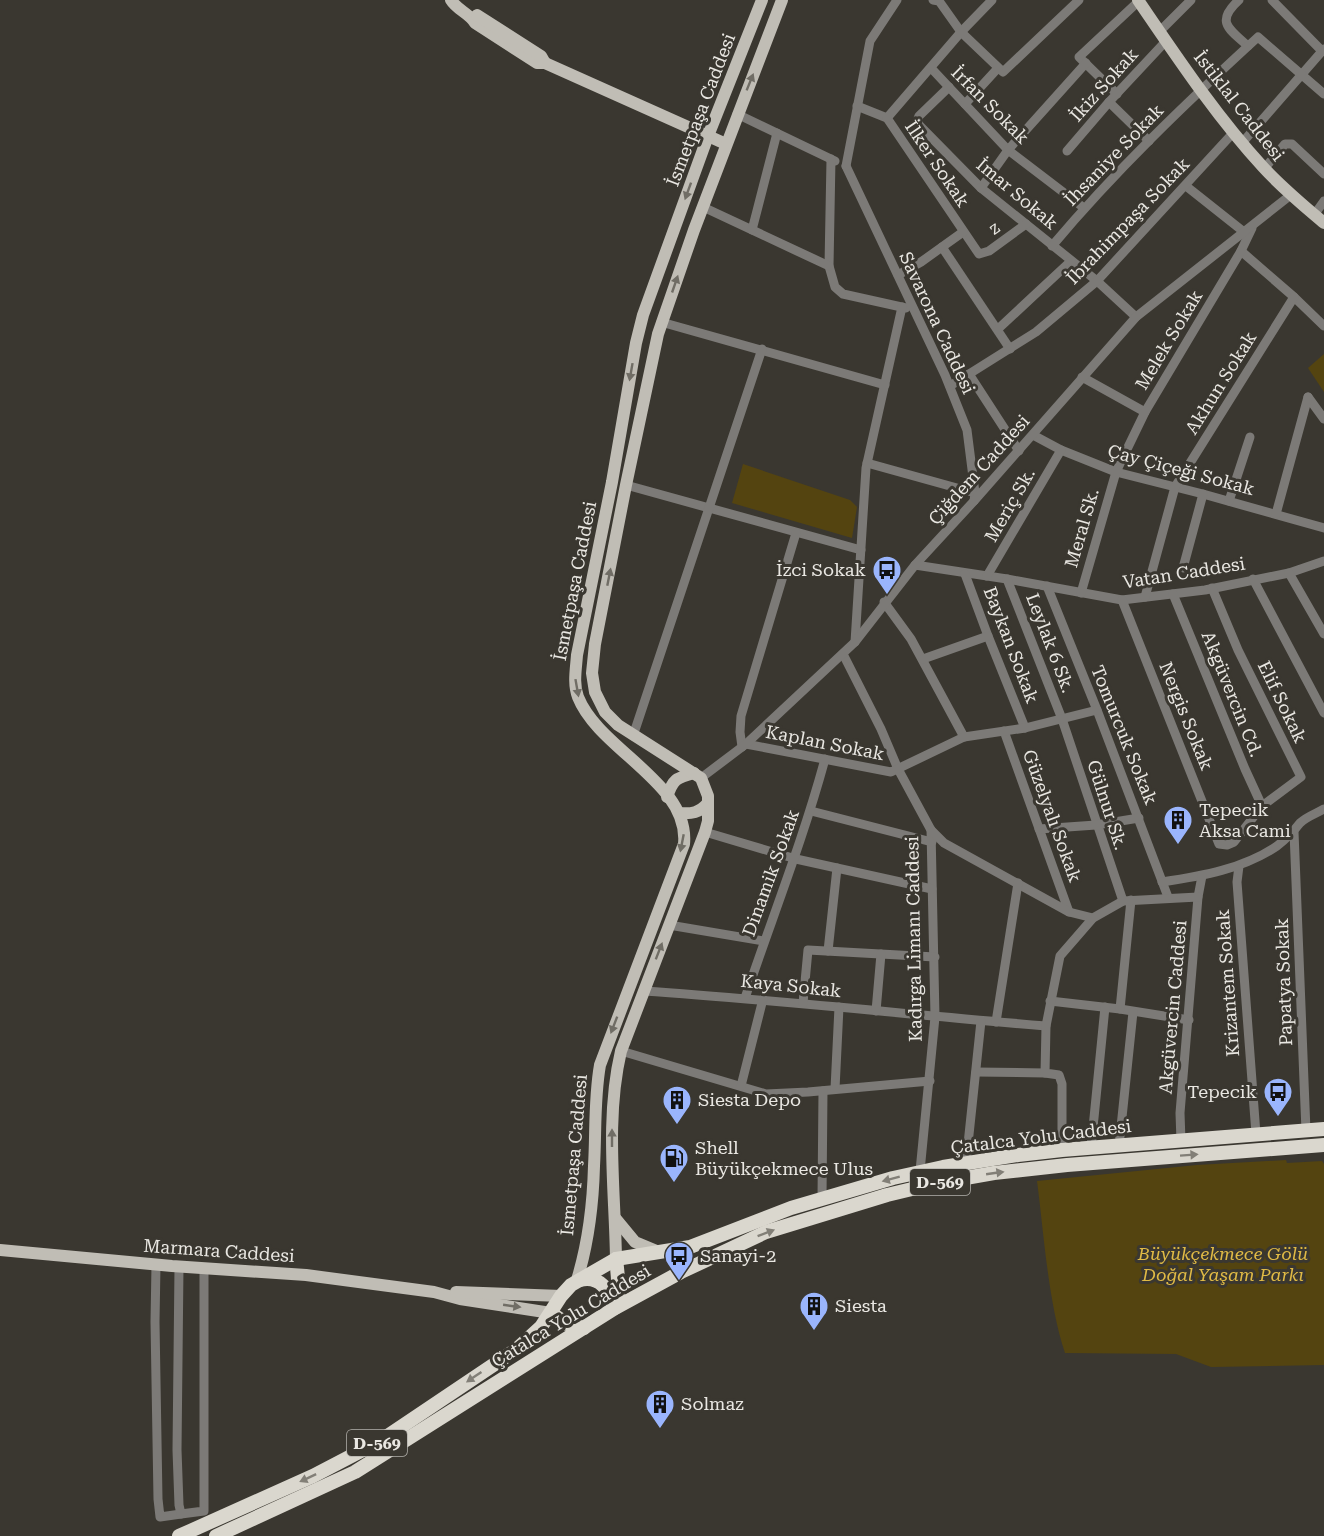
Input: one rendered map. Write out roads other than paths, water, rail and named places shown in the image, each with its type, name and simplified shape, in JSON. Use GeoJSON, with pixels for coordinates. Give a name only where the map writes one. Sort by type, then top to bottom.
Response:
{"type":"FeatureCollection","features":[{"type":"Feature","properties":{"kind":"highway","name":"Çatalca Yolu Caddesi"},"geometry":{"type":"LineString","coordinates":[[179,1536],[313,1476],[380,1441],[530,1339],[551,1313],[561,1296],[577,1280],[616,1259],[677,1250],[705,1242],[822,1198],[920,1172],[966,1163],[1062,1150],[1324,1129]]}},
{"type":"Feature","properties":{"kind":"highway","name":"Çatalca Yolu Caddesi"},"geometry":{"type":"LineString","coordinates":[[216,1536],[355,1472],[615,1308],[681,1272],[766,1232],[857,1203],[913,1188],[960,1179],[1034,1168],[1324,1146]]}},
{"type":"Feature","properties":{"kind":"highway"},"geometry":{"type":"LineString","coordinates":[[615,1308],[618,1297],[616,1259]]}},
{"type":"Feature","properties":{"kind":"highway"},"geometry":{"type":"LineString","coordinates":[[577,1280],[585,1278],[603,1284],[610,1293],[615,1308]]}},
{"type":"Feature","properties":{"kind":"highway"},"geometry":{"type":"LineString","coordinates":[[551,1313],[567,1324],[584,1328]]}},
{"type":"Feature","properties":{"kind":"main road"},"geometry":{"type":"LineString","coordinates":[[440,0],[452,2],[470,15],[476,23],[537,63],[545,63],[726,144]]}},
{"type":"Feature","properties":{"kind":"main road","name":"İsmetpaşa Caddesi"},"geometry":{"type":"LineString","coordinates":[[577,1280],[588,1230],[594,1164],[595,1092],[600,1065],[684,844],[684,825],[679,813],[651,776],[598,728],[577,695],[575,679],[577,655],[643,315],[708,136],[762,0]]}},
{"type":"Feature","properties":{"kind":"main road","name":"İsmetpaşa Caddesi"},"geometry":{"type":"LineString","coordinates":[[616,1259],[612,1164],[614,1098],[621,1051],[705,832],[708,803],[706,789],[697,776],[618,725],[605,712],[595,692],[592,673],[626,485],[661,322],[737,114],[782,0]]}},
{"type":"Feature","properties":{"kind":"main road","name":"İstiklal Caddesi"},"geometry":{"type":"LineString","coordinates":[[1139,0],[1211,105],[1233,133],[1264,169],[1324,223]]}},
{"type":"Feature","properties":{"kind":"main road"},"geometry":{"type":"LineString","coordinates":[[643,315],[661,322]]}},
{"type":"Feature","properties":{"kind":"main road"},"geometry":{"type":"LineString","coordinates":[[617,450],[633,454]]}},
{"type":"Feature","properties":{"kind":"main road"},"geometry":{"type":"LineString","coordinates":[[587,608],[602,611]]}},
{"type":"Feature","properties":{"kind":"main road"},"geometry":{"type":"LineString","coordinates":[[667,797],[674,781],[680,777],[697,776]]}},
{"type":"Feature","properties":{"kind":"main road"},"geometry":{"type":"LineString","coordinates":[[679,813],[692,814],[700,811],[708,803]]}},
{"type":"Feature","properties":{"kind":"main road"},"geometry":{"type":"LineString","coordinates":[[626,995],[642,996]]}},
{"type":"Feature","properties":{"kind":"main road"},"geometry":{"type":"LineString","coordinates":[[594,1164],[612,1164]]}},
{"type":"Feature","properties":{"kind":"main road"},"geometry":{"type":"LineString","coordinates":[[615,1218],[635,1242],[659,1252]]}},
{"type":"Feature","properties":{"kind":"main road","name":"Marmara Caddesi"},"geometry":{"type":"LineString","coordinates":[[0,1250],[179,1267],[306,1275],[434,1292]]}},
{"type":"Feature","properties":{"kind":"main road"},"geometry":{"type":"LineString","coordinates":[[434,1292],[561,1296]]}},
{"type":"Feature","properties":{"kind":"main road"},"geometry":{"type":"LineString","coordinates":[[434,1292],[460,1299],[551,1313]]}},
{"type":"Feature","properties":{"kind":"street"},"geometry":{"type":"LineString","coordinates":[[737,114],[846,166],[870,41],[897,0]]}},
{"type":"Feature","properties":{"kind":"street"},"geometry":{"type":"LineString","coordinates":[[937,0],[962,32],[1003,72],[1079,0]]}},
{"type":"Feature","properties":{"kind":"street"},"geometry":{"type":"LineString","coordinates":[[887,118],[992,0]]}},
{"type":"Feature","properties":{"kind":"street"},"geometry":{"type":"LineString","coordinates":[[981,188],[1008,150],[1082,60],[1139,0]]}},
{"type":"Feature","properties":{"kind":"street","name":"İkiz Sokak"},"geometry":{"type":"LineString","coordinates":[[1067,151],[1117,94],[1191,0]]}},
{"type":"Feature","properties":{"kind":"street"},"geometry":{"type":"LineString","coordinates":[[1239,0],[1226,13],[1227,25],[1248,46],[1258,37],[1324,94]]}},
{"type":"Feature","properties":{"kind":"street"},"geometry":{"type":"LineString","coordinates":[[1242,143],[1323,50],[1272,0]]}},
{"type":"Feature","properties":{"kind":"street","name":"İhsaniye Sokak"},"geometry":{"type":"LineString","coordinates":[[1053,246],[1084,208],[1149,141],[1248,46]]}},
{"type":"Feature","properties":{"kind":"street"},"geometry":{"type":"LineString","coordinates":[[1082,60],[1117,94]]}},
{"type":"Feature","properties":{"kind":"street","name":"İrfan Sokak"},"geometry":{"type":"LineString","coordinates":[[931,68],[1008,150],[1084,208]]}},
{"type":"Feature","properties":{"kind":"street"},"geometry":{"type":"LineString","coordinates":[[965,104],[998,68]]}},
{"type":"Feature","properties":{"kind":"street","name":"İmar Sokak"},"geometry":{"type":"LineString","coordinates":[[949,87],[917,121],[937,145],[981,188],[1097,281],[1136,317]]}},
{"type":"Feature","properties":{"kind":"street"},"geometry":{"type":"LineString","coordinates":[[1109,102],[1149,141]]}},
{"type":"Feature","properties":{"kind":"street","name":"İlker Sokak"},"geometry":{"type":"LineString","coordinates":[[857,106],[887,118],[979,254]]}},
{"type":"Feature","properties":{"kind":"street"},"geometry":{"type":"LineString","coordinates":[[752,230],[777,133]]}},
{"type":"Feature","properties":{"kind":"street","name":"İbrahimpaşa Sokak"},"geometry":{"type":"LineString","coordinates":[[950,386],[1036,332],[1097,281],[1233,133]]}},
{"type":"Feature","properties":{"kind":"street"},"geometry":{"type":"LineString","coordinates":[[1264,169],[1285,144],[1293,144],[1324,174]]}},
{"type":"Feature","properties":{"kind":"street"},"geometry":{"type":"LineString","coordinates":[[831,159],[830,266],[835,287],[843,294],[914,310]]}},
{"type":"Feature","properties":{"kind":"street","name":"Savarona Caddesi"},"geometry":{"type":"LineString","coordinates":[[846,166],[950,386],[967,430],[975,497]]}},
{"type":"Feature","properties":{"kind":"street"},"geometry":{"type":"LineString","coordinates":[[1186,186],[1244,232]]}},
{"type":"Feature","properties":{"kind":"street","name":"Çiğdem Caddesi"},"geometry":{"type":"LineString","coordinates":[[697,776],[744,745],[855,642],[915,565],[1136,317],[1292,194]]}},
{"type":"Feature","properties":{"kind":"street"},"geometry":{"type":"LineString","coordinates":[[1314,214],[1324,201]]}},
{"type":"Feature","properties":{"kind":"street"},"geometry":{"type":"LineString","coordinates":[[703,207],[830,266]]}},
{"type":"Feature","properties":{"kind":"street","name":"z"},"geometry":{"type":"LineString","coordinates":[[979,254],[989,251],[1026,224]]}},
{"type":"Feature","properties":{"kind":"street","name":"Melek Sokak"},"geometry":{"type":"LineString","coordinates":[[1116,472],[1145,412],[1241,251],[1253,226]]}},
{"type":"Feature","properties":{"kind":"street"},"geometry":{"type":"LineString","coordinates":[[898,275],[921,262],[963,232]]}},
{"type":"Feature","properties":{"kind":"street"},"geometry":{"type":"LineString","coordinates":[[942,247],[1010,349]]}},
{"type":"Feature","properties":{"kind":"street"},"geometry":{"type":"LineString","coordinates":[[1241,251],[1324,326]]}},
{"type":"Feature","properties":{"kind":"street"},"geometry":{"type":"LineString","coordinates":[[998,329],[1071,261]]}},
{"type":"Feature","properties":{"kind":"street","name":"Akhun Sokak"},"geometry":{"type":"LineString","coordinates":[[1145,597],[1175,487],[1294,297]]}},
{"type":"Feature","properties":{"kind":"street"},"geometry":{"type":"LineString","coordinates":[[855,642],[867,463],[902,307]]}},
{"type":"Feature","properties":{"kind":"street"},"geometry":{"type":"LineString","coordinates":[[661,322],[885,385]]}},
{"type":"Feature","properties":{"kind":"street"},"geometry":{"type":"LineString","coordinates":[[633,735],[762,349]]}},
{"type":"Feature","properties":{"kind":"street"},"geometry":{"type":"LineString","coordinates":[[969,374],[1018,451]]}},
{"type":"Feature","properties":{"kind":"street"},"geometry":{"type":"LineString","coordinates":[[1082,377],[1145,412]]}},
{"type":"Feature","properties":{"kind":"street"},"geometry":{"type":"LineString","coordinates":[[1276,514],[1308,397],[1324,419]]}},
{"type":"Feature","properties":{"kind":"street","name":"Çay Çiçeği Sokak"},"geometry":{"type":"LineString","coordinates":[[1033,435],[1061,450],[1116,472],[1324,528]]}},
{"type":"Feature","properties":{"kind":"street"},"geometry":{"type":"LineString","coordinates":[[1229,501],[1250,437]]}},
{"type":"Feature","properties":{"kind":"street","name":"Meriç Sk."},"geometry":{"type":"LineString","coordinates":[[987,576],[1061,450]]}},
{"type":"Feature","properties":{"kind":"street"},"geometry":{"type":"LineString","coordinates":[[867,463],[975,497]]}},
{"type":"Feature","properties":{"kind":"street","name":"Meral Sk."},"geometry":{"type":"LineString","coordinates":[[1080,593],[1116,472]]}},
{"type":"Feature","properties":{"kind":"street"},"geometry":{"type":"LineString","coordinates":[[626,485],[861,550]]}},
{"type":"Feature","properties":{"kind":"street"},"geometry":{"type":"LineString","coordinates":[[1183,568],[1203,494]]}},
{"type":"Feature","properties":{"kind":"street"},"geometry":{"type":"LineString","coordinates":[[744,745],[740,732],[741,716],[796,533]]}},
{"type":"Feature","properties":{"kind":"street","name":"Vatan Caddesi"},"geometry":{"type":"LineString","coordinates":[[915,565],[1122,600],[1212,588],[1289,573],[1324,561]]}},
{"type":"Feature","properties":{"kind":"street"},"geometry":{"type":"LineString","coordinates":[[1289,573],[1324,634]]}},
{"type":"Feature","properties":{"kind":"street","name":"Baykan Sokak"},"geometry":{"type":"LineString","coordinates":[[965,574],[1026,728]]}},
{"type":"Feature","properties":{"kind":"street","name":"Leylak 6 Sk."},"geometry":{"type":"LineString","coordinates":[[1007,579],[1062,719]]}},
{"type":"Feature","properties":{"kind":"street"},"geometry":{"type":"LineString","coordinates":[[1253,579],[1324,713]]}},
{"type":"Feature","properties":{"kind":"street","name":"Tomurcuk Sokak"},"geometry":{"type":"LineString","coordinates":[[1047,586],[1168,897]]}},
{"type":"Feature","properties":{"kind":"street","name":"Elif Sokak"},"geometry":{"type":"LineString","coordinates":[[1212,588],[1238,650],[1301,777],[1262,806],[1234,842]]}},
{"type":"Feature","properties":{"kind":"street","name":"Akgüvercin Cd."},"geometry":{"type":"LineString","coordinates":[[1173,594],[1262,806]]}},
{"type":"Feature","properties":{"kind":"street","name":"Nergis Sokak"},"geometry":{"type":"LineString","coordinates":[[1122,600],[1219,843],[1227,845],[1234,842]]}},
{"type":"Feature","properties":{"kind":"street"},"geometry":{"type":"LineString","coordinates":[[884,602],[912,639],[964,737]]}},
{"type":"Feature","properties":{"kind":"street"},"geometry":{"type":"LineString","coordinates":[[923,659],[988,636]]}},
{"type":"Feature","properties":{"kind":"street","name":"Kadırga Limanı Caddesi"},"geometry":{"type":"LineString","coordinates":[[843,654],[881,729],[898,769],[931,830],[935,1017],[920,1172]]}},
{"type":"Feature","properties":{"kind":"street"},"geometry":{"type":"LineString","coordinates":[[898,769],[964,737],[1026,728],[1097,710]]}},
{"type":"Feature","properties":{"kind":"street","name":"Gülnur Sk."},"geometry":{"type":"LineString","coordinates":[[1062,719],[1096,825],[1127,900]]}},
{"type":"Feature","properties":{"kind":"street","name":"Güzelyalı Sokak"},"geometry":{"type":"LineString","coordinates":[[1004,731],[1069,912]]}},
{"type":"Feature","properties":{"kind":"street","name":"Kaplan Sokak"},"geometry":{"type":"LineString","coordinates":[[744,745],[891,772],[898,769]]}},
{"type":"Feature","properties":{"kind":"street","name":"Dinamik Sokak"},"geometry":{"type":"LineString","coordinates":[[746,998],[811,811],[825,759]]}},
{"type":"Feature","properties":{"kind":"street"},"geometry":{"type":"LineString","coordinates":[[1162,882],[1202,876],[1239,866],[1261,856],[1294,832],[1302,822],[1324,809]]}},
{"type":"Feature","properties":{"kind":"street"},"geometry":{"type":"LineString","coordinates":[[811,811],[932,842]]}},
{"type":"Feature","properties":{"kind":"street"},"geometry":{"type":"LineString","coordinates":[[1039,830],[1096,825],[1139,818]]}},
{"type":"Feature","properties":{"kind":"street"},"geometry":{"type":"LineString","coordinates":[[931,830],[944,843],[1069,912],[1093,918]]}},
{"type":"Feature","properties":{"kind":"street"},"geometry":{"type":"LineString","coordinates":[[705,832],[795,859],[932,889]]}},
{"type":"Feature","properties":{"kind":"street","name":"Papatya Sokak"},"geometry":{"type":"LineString","coordinates":[[1294,832],[1306,1131]]}},
{"type":"Feature","properties":{"kind":"street","name":"Krizantem Sokak"},"geometry":{"type":"LineString","coordinates":[[1239,866],[1237,882],[1256,1134]]}},
{"type":"Feature","properties":{"kind":"street"},"geometry":{"type":"LineString","coordinates":[[828,951],[837,868]]}},
{"type":"Feature","properties":{"kind":"street","name":"Akgüvercin Caddesi"},"geometry":{"type":"LineString","coordinates":[[1181,1141],[1180,1113],[1198,897],[1202,876]]}},
{"type":"Feature","properties":{"kind":"street"},"geometry":{"type":"LineString","coordinates":[[996,1022],[1018,883]]}},
{"type":"Feature","properties":{"kind":"street"},"geometry":{"type":"LineString","coordinates":[[1045,1073],[1046,1026],[1060,956],[1093,918],[1127,900],[1198,897]]}},
{"type":"Feature","properties":{"kind":"street"},"geometry":{"type":"LineString","coordinates":[[1120,1009],[1127,900]]}},
{"type":"Feature","properties":{"kind":"street"},"geometry":{"type":"LineString","coordinates":[[669,925],[764,941]]}},
{"type":"Feature","properties":{"kind":"street"},"geometry":{"type":"LineString","coordinates":[[803,1003],[808,950],[934,957]]}},
{"type":"Feature","properties":{"kind":"street"},"geometry":{"type":"LineString","coordinates":[[876,1011],[881,954]]}},
{"type":"Feature","properties":{"kind":"street","name":"Kaya Sokak"},"geometry":{"type":"LineString","coordinates":[[642,996],[763,999],[1046,1026]]}},
{"type":"Feature","properties":{"kind":"street"},"geometry":{"type":"LineString","coordinates":[[741,1086],[763,999]]}},
{"type":"Feature","properties":{"kind":"street"},"geometry":{"type":"LineString","coordinates":[[1050,1001],[1189,1020]]}},
{"type":"Feature","properties":{"kind":"street"},"geometry":{"type":"LineString","coordinates":[[835,1089],[839,1007]]}},
{"type":"Feature","properties":{"kind":"street"},"geometry":{"type":"LineString","coordinates":[[1091,1148],[1105,1007]]}},
{"type":"Feature","properties":{"kind":"street"},"geometry":{"type":"LineString","coordinates":[[1119,1146],[1133,1012]]}},
{"type":"Feature","properties":{"kind":"street"},"geometry":{"type":"LineString","coordinates":[[966,1163],[981,1021]]}},
{"type":"Feature","properties":{"kind":"street"},"geometry":{"type":"LineString","coordinates":[[621,1051],[766,1094],[930,1081]]}},
{"type":"Feature","properties":{"kind":"street"},"geometry":{"type":"LineString","coordinates":[[976,1072],[1059,1075],[1062,1083],[1062,1150]]}},
{"type":"Feature","properties":{"kind":"street"},"geometry":{"type":"LineString","coordinates":[[822,1091],[822,1198]]}},
{"type":"Feature","properties":{"kind":"street"},"geometry":{"type":"LineString","coordinates":[[156,1265],[154,1322],[160,1517],[204,1511],[204,1268]]}},
{"type":"Feature","properties":{"kind":"street"},"geometry":{"type":"LineString","coordinates":[[179,1267],[177,1450],[181,1514]]}},
{"type":"Feature","properties":{"kind":"place","name":"İzci Sokak"},"geometry":{"type":"Point","coordinates":[887,596]}},
{"type":"Feature","properties":{"kind":"place","name":"Tepecik Aksa Cami"},"geometry":{"type":"Point","coordinates":[1178,846]}},
{"type":"Feature","properties":{"kind":"place","name":"Tepecik"},"geometry":{"type":"Point","coordinates":[1278,1118]}},
{"type":"Feature","properties":{"kind":"place","name":"Siesta Depo"},"geometry":{"type":"Point","coordinates":[677,1126]}},
{"type":"Feature","properties":{"kind":"place","name":"Shell Büyükçekmece Ulus"},"geometry":{"type":"Point","coordinates":[674,1184]}},
{"type":"Feature","properties":{"kind":"place","name":"Sanayi-2"},"geometry":{"type":"Point","coordinates":[679,1282]}},
{"type":"Feature","properties":{"kind":"place","name":"Siesta"},"geometry":{"type":"Point","coordinates":[814,1332]}},
{"type":"Feature","properties":{"kind":"place","name":"Solmaz"},"geometry":{"type":"Point","coordinates":[660,1430]}},
{"type":"Feature","properties":{"kind":"park label","name":"Büyükçekmece Gölü Doğal Yaşam Parkı"},"geometry":{"type":"Point","coordinates":[1223,1264]}}]}
